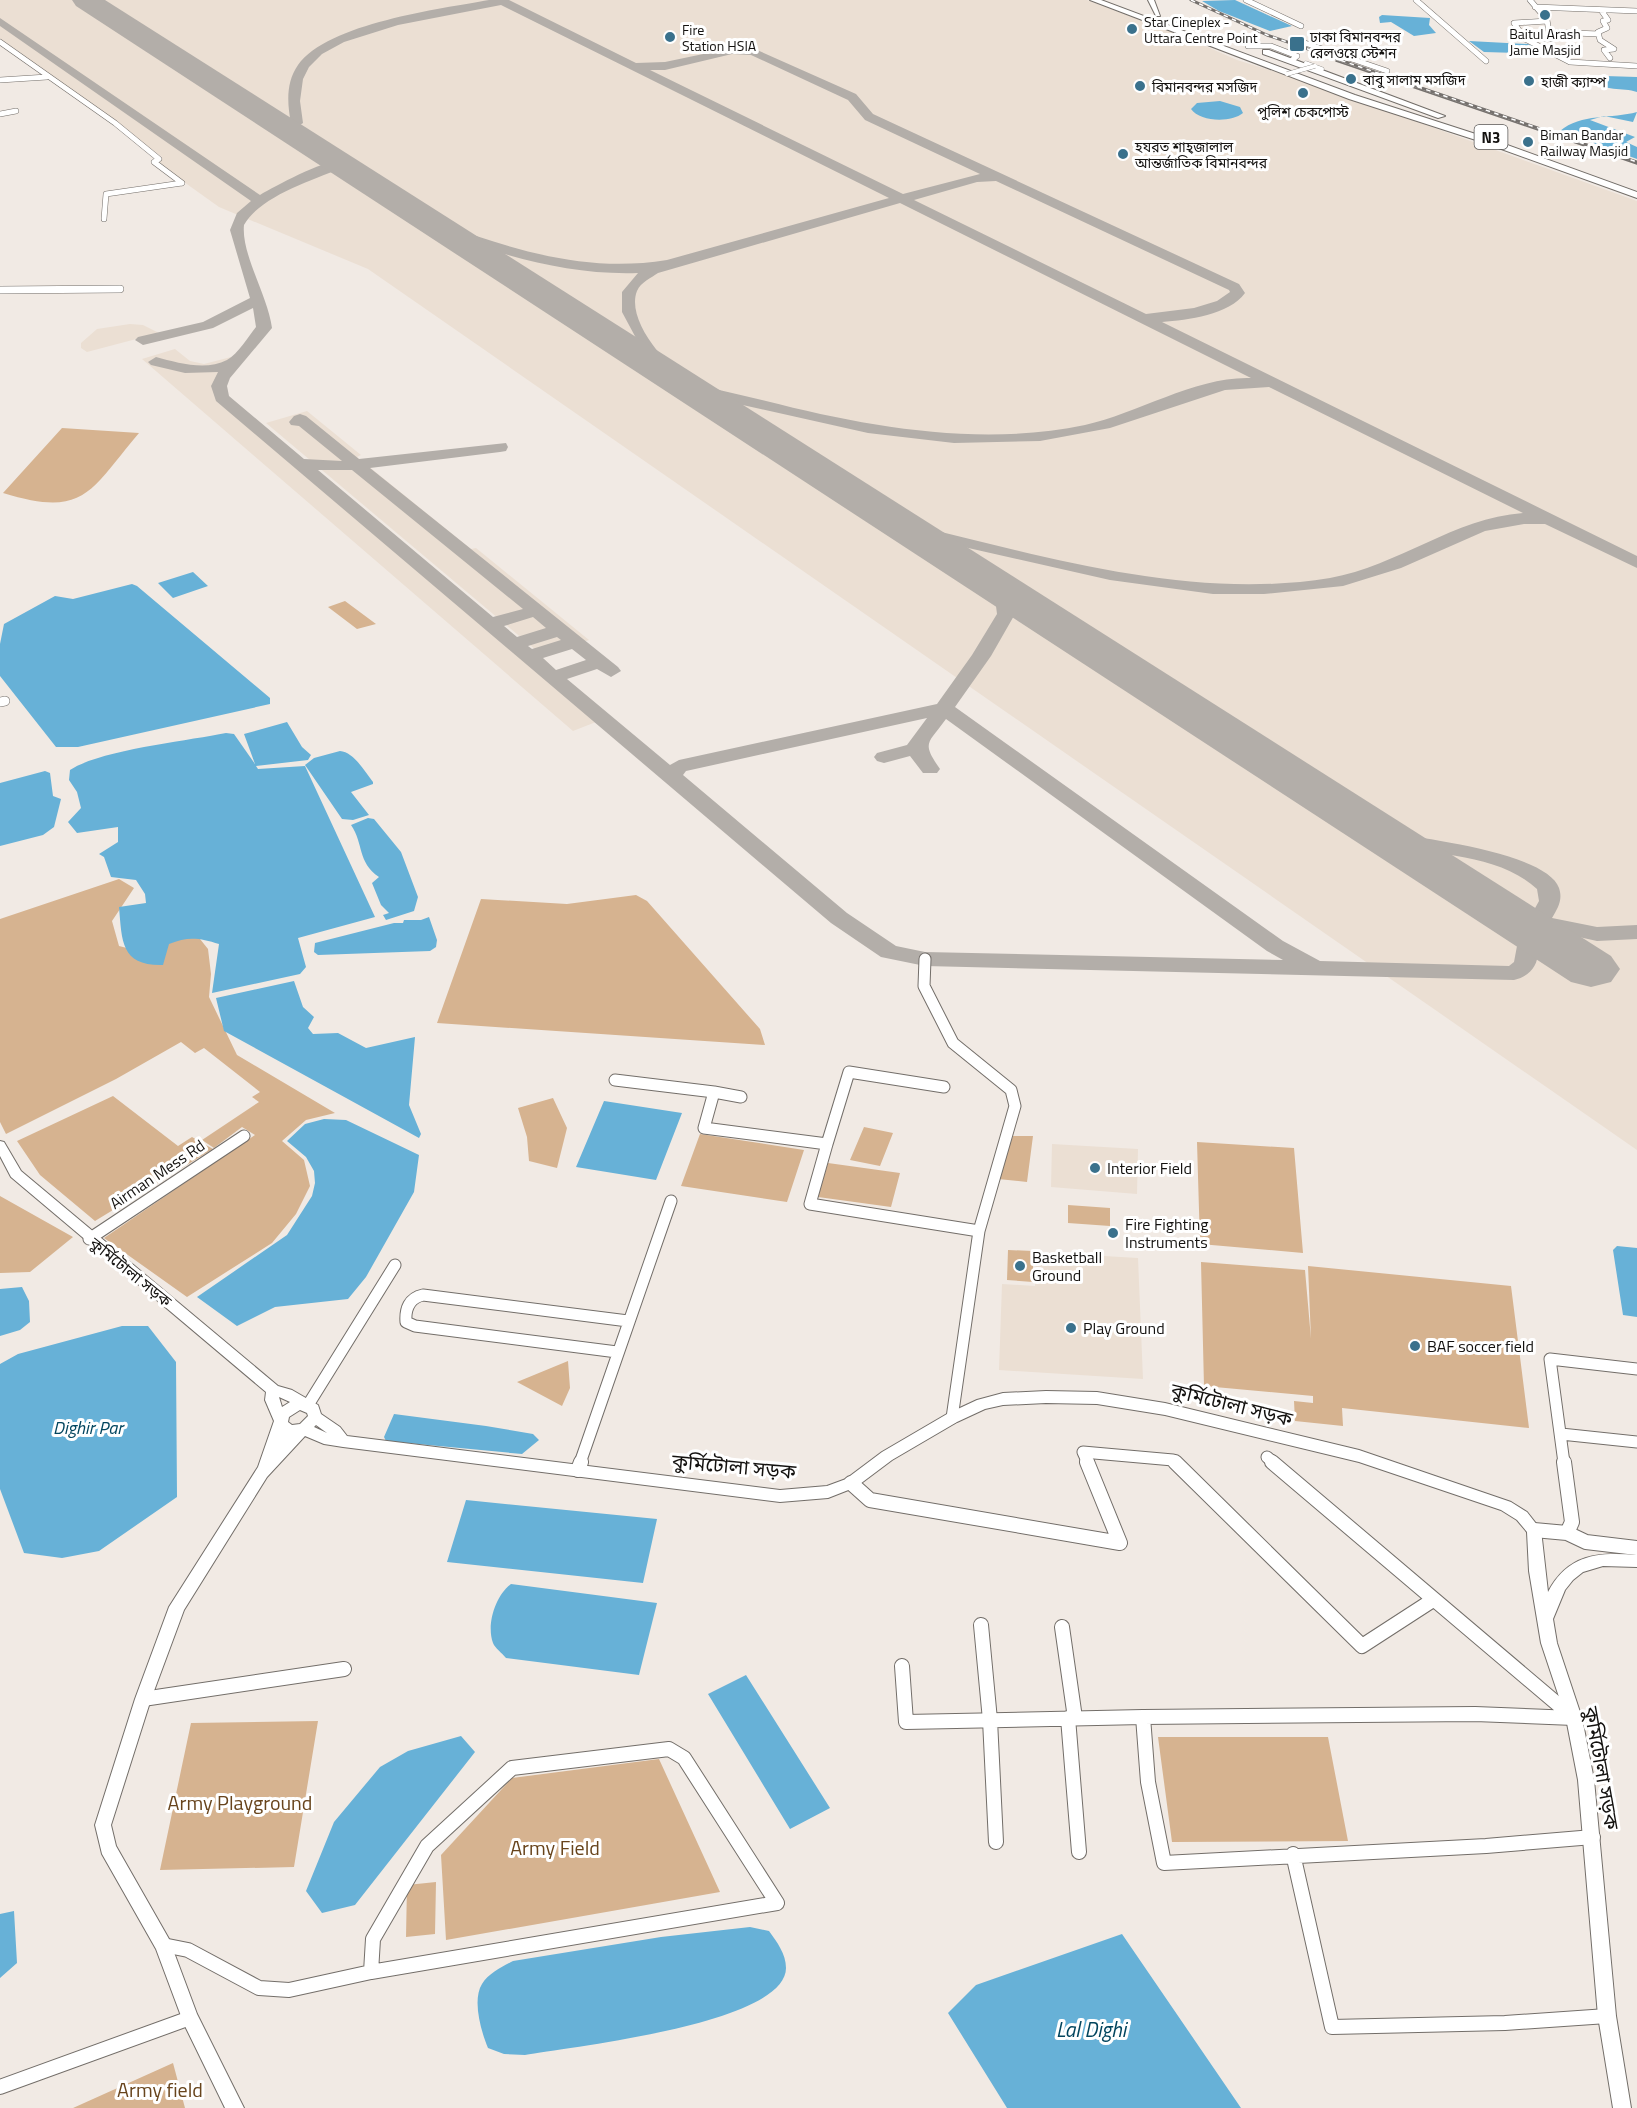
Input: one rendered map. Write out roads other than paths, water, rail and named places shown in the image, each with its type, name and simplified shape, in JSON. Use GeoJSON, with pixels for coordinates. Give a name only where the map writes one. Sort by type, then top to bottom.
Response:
{"type":"FeatureCollection","features":[{"type":"Feature","properties":{"kind":"highway","name":"N3"},"geometry":{"type":"LineString","coordinates":[[1094,0],[1352,97],[1485,140],[1637,195]]}},
{"type":"Feature","properties":{"kind":"highway","name":"N3"},"geometry":{"type":"LineString","coordinates":[[1111,0],[1226,40],[1303,77],[1344,86],[1637,190]]}},
{"type":"Feature","properties":{"kind":"highway"},"geometry":{"type":"LineString","coordinates":[[1145,12],[1193,26]]}},
{"type":"Feature","properties":{"kind":"highway"},"geometry":{"type":"LineString","coordinates":[[1237,42],[1515,145]]}},
{"type":"Feature","properties":{"kind":"street"},"geometry":{"type":"LineString","coordinates":[[1151,0],[1158,15]]}},
{"type":"Feature","properties":{"kind":"street"},"geometry":{"type":"LineString","coordinates":[[1246,0],[1301,26]]}},
{"type":"Feature","properties":{"kind":"street"},"geometry":{"type":"LineString","coordinates":[[1416,0],[1486,60]]}},
{"type":"Feature","properties":{"kind":"street"},"geometry":{"type":"LineString","coordinates":[[1525,39],[1555,39],[1549,32],[1547,21],[1530,0]]}},
{"type":"Feature","properties":{"kind":"street"},"geometry":{"type":"LineString","coordinates":[[1625,3],[1634,11]]}},
{"type":"Feature","properties":{"kind":"street"},"geometry":{"type":"LineString","coordinates":[[1535,8],[1634,11]]}},
{"type":"Feature","properties":{"kind":"street"},"geometry":{"type":"LineString","coordinates":[[1549,32],[1599,34],[1607,28],[1604,21],[1608,20],[1601,10]]}},
{"type":"Feature","properties":{"kind":"street"},"geometry":{"type":"LineString","coordinates":[[1547,21],[1514,23],[1525,39],[1574,63],[1637,66]]}},
{"type":"Feature","properties":{"kind":"street"},"geometry":{"type":"LineString","coordinates":[[1599,34],[1600,40],[1614,48],[1604,50],[1610,58]]}},
{"type":"Feature","properties":{"kind":"street"},"geometry":{"type":"LineString","coordinates":[[0,42],[46,77],[115,123],[159,159],[154,162],[182,183],[106,194],[104,219]]}},
{"type":"Feature","properties":{"kind":"street"},"geometry":{"type":"LineString","coordinates":[[1302,42],[1387,71]]}},
{"type":"Feature","properties":{"kind":"street"},"geometry":{"type":"LineString","coordinates":[[1561,58],[1637,60]]}},
{"type":"Feature","properties":{"kind":"street"},"geometry":{"type":"LineString","coordinates":[[1306,63],[1322,69]]}},
{"type":"Feature","properties":{"kind":"street"},"geometry":{"type":"LineString","coordinates":[[1287,74],[1315,66]]}},
{"type":"Feature","properties":{"kind":"street"},"geometry":{"type":"LineString","coordinates":[[1278,71],[1303,77]]}},
{"type":"Feature","properties":{"kind":"street"},"geometry":{"type":"LineString","coordinates":[[0,80],[46,77]]}},
{"type":"Feature","properties":{"kind":"street"},"geometry":{"type":"LineString","coordinates":[[0,114],[16,111]]}},
{"type":"Feature","properties":{"kind":"street"},"geometry":{"type":"LineString","coordinates":[[0,290],[120,289]]}},
{"type":"Feature","properties":{"kind":"street"},"geometry":{"type":"LineString","coordinates":[[925,959],[924,986],[953,1043],[1011,1090],[1015,1106],[979,1231],[952,1418]]}},
{"type":"Feature","properties":{"kind":"street"},"geometry":{"type":"LineString","coordinates":[[944,1087],[849,1072],[810,1204],[979,1231]]}},
{"type":"Feature","properties":{"kind":"street"},"geometry":{"type":"LineString","coordinates":[[615,1080],[741,1097]]}},
{"type":"Feature","properties":{"kind":"street"},"geometry":{"type":"LineString","coordinates":[[714,1092],[704,1128],[827,1144]]}},
{"type":"Feature","properties":{"kind":"street","name":"Airman Mess Rd"},"geometry":{"type":"LineString","coordinates":[[89,1239],[244,1136]]}},
{"type":"Feature","properties":{"kind":"street","name":"কুর্মিটোলা সড়ক"},"geometry":{"type":"LineString","coordinates":[[0,1145],[16,1174],[89,1239],[273,1390],[287,1394],[309,1409]]}},
{"type":"Feature","properties":{"kind":"street"},"geometry":{"type":"LineString","coordinates":[[0,1173],[16,1174]]}},
{"type":"Feature","properties":{"kind":"street"},"geometry":{"type":"LineString","coordinates":[[578,1470],[671,1201]]}},
{"type":"Feature","properties":{"kind":"street"},"geometry":{"type":"LineString","coordinates":[[235,2108],[190,2018],[163,1946],[108,1848],[103,1825],[143,1699],[177,1607],[262,1473],[302,1430],[310,1399],[395,1265]]}},
{"type":"Feature","properties":{"kind":"street"},"geometry":{"type":"LineString","coordinates":[[617,1352],[415,1326],[406,1322],[404,1314],[411,1300],[423,1294],[628,1321]]}},
{"type":"Feature","properties":{"kind":"street"},"geometry":{"type":"LineString","coordinates":[[1567,1533],[1572,1522],[1550,1359],[1637,1369]]}},
{"type":"Feature","properties":{"kind":"street"},"geometry":{"type":"LineString","coordinates":[[273,1390],[272,1400],[281,1422]]}},
{"type":"Feature","properties":{"kind":"street","name":"কুর্মিটোলা সড়ক"},"geometry":{"type":"LineString","coordinates":[[281,1422],[290,1431],[302,1430],[324,1438],[343,1441],[780,1496],[828,1492],[851,1483],[887,1456],[952,1418],[1003,1399],[1097,1398],[1165,1409],[1359,1456],[1506,1506],[1522,1516],[1534,1530],[1537,1571],[1549,1643],[1575,1718],[1593,1837],[1607,2016],[1622,2108]]}},
{"type":"Feature","properties":{"kind":"street"},"geometry":{"type":"LineString","coordinates":[[262,1473],[285,1409],[309,1409],[343,1441]]}},
{"type":"Feature","properties":{"kind":"street"},"geometry":{"type":"LineString","coordinates":[[1561,1434],[1637,1442]]}},
{"type":"Feature","properties":{"kind":"street"},"geometry":{"type":"LineString","coordinates":[[851,1483],[870,1500],[1120,1543],[1083,1452],[1173,1460],[1362,1646],[1433,1600]]}},
{"type":"Feature","properties":{"kind":"street"},"geometry":{"type":"LineString","coordinates":[[1267,1457],[1575,1718]]}},
{"type":"Feature","properties":{"kind":"street"},"geometry":{"type":"LineString","coordinates":[[1534,1530],[1567,1533],[1586,1542],[1637,1548]]}},
{"type":"Feature","properties":{"kind":"street"},"geometry":{"type":"LineString","coordinates":[[1545,1619],[1553,1593],[1568,1572],[1592,1562],[1637,1561]]}},
{"type":"Feature","properties":{"kind":"street"},"geometry":{"type":"LineString","coordinates":[[981,1624],[990,1720],[996,1842]]}},
{"type":"Feature","properties":{"kind":"street"},"geometry":{"type":"LineString","coordinates":[[1062,1627],[1071,1718],[1079,1852]]}},
{"type":"Feature","properties":{"kind":"street"},"geometry":{"type":"LineString","coordinates":[[902,1665],[906,1722],[1476,1714],[1575,1718]]}},
{"type":"Feature","properties":{"kind":"street"},"geometry":{"type":"LineString","coordinates":[[143,1699],[344,1669]]}},
{"type":"Feature","properties":{"kind":"street"},"geometry":{"type":"LineString","coordinates":[[1143,1717],[1148,1782],[1164,1863],[1293,1854],[1494,1848],[1593,1837]]}},
{"type":"Feature","properties":{"kind":"street"},"geometry":{"type":"LineString","coordinates":[[163,1946],[188,1950],[259,1988],[301,1989],[371,1972],[777,1903],[684,1758],[669,1749],[513,1768],[427,1846],[373,1939],[371,1972]]}},
{"type":"Feature","properties":{"kind":"street"},"geometry":{"type":"LineString","coordinates":[[1293,1854],[1317,1951],[1332,2027],[1505,2023],[1607,2016]]}},
{"type":"Feature","properties":{"kind":"street"},"geometry":{"type":"LineString","coordinates":[[0,2087],[190,2018]]}},
{"type":"Feature","properties":{"kind":"water"},"geometry":{"type":"Polygon","coordinates":[[[1235,0],[1292,26],[1270,31],[1219,11],[1202,1],[1235,0]]]}},
{"type":"Feature","properties":{"kind":"water"},"geometry":{"type":"Polygon","coordinates":[[[1382,15],[1430,18],[1429,25],[1436,33],[1414,36],[1391,22],[1380,23],[1379,17],[1382,15]]]}},
{"type":"Feature","properties":{"kind":"water"},"geometry":{"type":"Polygon","coordinates":[[[1469,41],[1528,44],[1550,54],[1484,52],[1469,41]]]}},
{"type":"Feature","properties":{"kind":"water"},"geometry":{"type":"Polygon","coordinates":[[[1605,76],[1637,77],[1637,92],[1608,88],[1593,80],[1605,76]]]}},
{"type":"Feature","properties":{"kind":"water"},"geometry":{"type":"Polygon","coordinates":[[[1220,101],[1240,107],[1243,113],[1224,120],[1216,120],[1201,117],[1191,109],[1197,103],[1220,101]]]}},
{"type":"Feature","properties":{"kind":"water"},"geometry":{"type":"Polygon","coordinates":[[[1637,112],[1633,122],[1606,116],[1627,114],[1637,112]]]}},
{"type":"Feature","properties":{"kind":"water"},"geometry":{"type":"Polygon","coordinates":[[[1600,117],[1590,120],[1635,137],[1626,142],[1637,147],[1637,159],[1560,131],[1577,121],[1600,117]]]}},
{"type":"Feature","properties":{"kind":"water"},"geometry":{"type":"Polygon","coordinates":[[[193,572],[208,586],[173,598],[158,583],[193,572]]]}},
{"type":"Feature","properties":{"kind":"water"},"geometry":{"type":"Polygon","coordinates":[[[132,584],[270,698],[270,704],[78,747],[56,747],[0,676],[0,644],[4,624],[55,596],[73,599],[132,584]]]}},
{"type":"Feature","properties":{"kind":"water"},"geometry":{"type":"Polygon","coordinates":[[[287,722],[302,747],[311,755],[308,760],[256,766],[258,769],[305,766],[375,917],[298,938],[306,967],[300,974],[212,993],[219,944],[200,939],[188,939],[169,944],[163,965],[149,964],[131,956],[123,941],[119,907],[146,903],[145,894],[136,880],[111,877],[104,857],[99,854],[118,842],[118,827],[77,833],[68,822],[81,808],[77,792],[69,780],[70,770],[84,763],[122,752],[226,733],[234,734],[255,764],[244,734],[287,722]]]}},
{"type":"Feature","properties":{"kind":"water"},"geometry":{"type":"Polygon","coordinates":[[[340,751],[350,755],[373,782],[373,784],[351,792],[369,815],[353,820],[342,819],[305,765],[314,758],[340,751]]]}},
{"type":"Feature","properties":{"kind":"water"},"geometry":{"type":"Polygon","coordinates":[[[45,771],[50,773],[53,796],[61,799],[54,827],[43,835],[0,846],[0,783],[45,771]]]}},
{"type":"Feature","properties":{"kind":"water"},"geometry":{"type":"Polygon","coordinates":[[[368,818],[374,819],[401,852],[418,897],[414,911],[386,920],[383,915],[389,913],[381,905],[372,883],[379,877],[367,865],[351,825],[368,818]]]}},
{"type":"Feature","properties":{"kind":"water"},"geometry":{"type":"Polygon","coordinates":[[[429,917],[437,940],[436,947],[430,951],[318,955],[314,952],[315,943],[394,923],[403,923],[404,920],[421,920],[429,917]]]}},
{"type":"Feature","properties":{"kind":"water"},"geometry":{"type":"Polygon","coordinates":[[[294,981],[303,1007],[314,1017],[308,1028],[313,1034],[338,1033],[366,1048],[415,1037],[409,1105],[421,1134],[419,1138],[224,1031],[216,998],[294,981]]]}},
{"type":"Feature","properties":{"kind":"water"},"geometry":{"type":"Polygon","coordinates":[[[604,1101],[682,1113],[656,1180],[576,1167],[604,1101]]]}},
{"type":"Feature","properties":{"kind":"water"},"geometry":{"type":"Polygon","coordinates":[[[324,1119],[346,1120],[419,1155],[414,1192],[366,1277],[348,1299],[275,1307],[237,1326],[197,1297],[287,1235],[312,1196],[315,1183],[314,1171],[306,1157],[287,1141],[305,1124],[324,1119]]]}},
{"type":"Feature","properties":{"kind":"water"},"geometry":{"type":"Polygon","coordinates":[[[1617,1246],[1637,1248],[1637,1317],[1623,1315],[1613,1250],[1617,1246]]]}},
{"type":"Feature","properties":{"kind":"water"},"geometry":{"type":"Polygon","coordinates":[[[22,1287],[29,1301],[30,1322],[20,1330],[0,1336],[0,1289],[22,1287]]]}},
{"type":"Feature","properties":{"kind":"water","name":"Dighir Par"},"geometry":{"type":"Polygon","coordinates":[[[122,1326],[148,1326],[176,1362],[177,1497],[99,1551],[62,1558],[24,1553],[0,1489],[0,1364],[18,1354],[122,1326]]]}},
{"type":"Feature","properties":{"kind":"water"},"geometry":{"type":"Polygon","coordinates":[[[394,1414],[533,1434],[539,1440],[522,1454],[386,1441],[384,1437],[394,1414]]]}},
{"type":"Feature","properties":{"kind":"water"},"geometry":{"type":"Polygon","coordinates":[[[466,1500],[657,1519],[643,1583],[447,1562],[466,1500]]]}},
{"type":"Feature","properties":{"kind":"water"},"geometry":{"type":"Polygon","coordinates":[[[511,1584],[657,1603],[639,1675],[506,1658],[493,1643],[491,1627],[497,1602],[511,1584]]]}},
{"type":"Feature","properties":{"kind":"water"},"geometry":{"type":"Polygon","coordinates":[[[746,1675],[830,1808],[790,1829],[708,1694],[746,1675]]]}},
{"type":"Feature","properties":{"kind":"water"},"geometry":{"type":"Polygon","coordinates":[[[461,1736],[475,1752],[355,1905],[322,1913],[306,1891],[334,1822],[380,1767],[408,1751],[461,1736]]]}},
{"type":"Feature","properties":{"kind":"water"},"geometry":{"type":"Polygon","coordinates":[[[14,1911],[17,1963],[0,1978],[0,1914],[14,1911]]]}},
{"type":"Feature","properties":{"kind":"water"},"geometry":{"type":"Polygon","coordinates":[[[750,1927],[769,1931],[783,1953],[786,1963],[777,1987],[751,2004],[715,2018],[627,2039],[525,2055],[504,2054],[488,2048],[479,2016],[479,1991],[488,1977],[513,1961],[661,1937],[750,1927]]]}},
{"type":"Feature","properties":{"kind":"water","name":"Lal Dighi"},"geometry":{"type":"Polygon","coordinates":[[[1122,1934],[1241,2108],[1007,2108],[948,2013],[976,1985],[1122,1934]]]}},
{"type":"Feature","properties":{"kind":"tram line"},"geometry":{"type":"LineString","coordinates":[[1336,61],[1637,164]]}},
{"type":"Feature","properties":{"kind":"railway"},"geometry":{"type":"LineString","coordinates":[[1191,0],[1267,35],[1637,162]]}},
{"type":"Feature","properties":{"kind":"place","name":"Baitul Arash Jame Masjid"},"geometry":{"type":"Point","coordinates":[1545,15]}},
{"type":"Feature","properties":{"kind":"place","name":"Star Cineplex - Uttara Centre Point"},"geometry":{"type":"Point","coordinates":[1132,29]}},
{"type":"Feature","properties":{"kind":"place","name":"Fire Station HSIA"},"geometry":{"type":"Point","coordinates":[670,37]}},
{"type":"Feature","properties":{"kind":"place","name":"ঢাকা বিমানবন্দর রেলওয়ে স্টেশন"},"geometry":{"type":"Point","coordinates":[1297,44]}},
{"type":"Feature","properties":{"kind":"place","name":"বাবু সালাম মসজিদ"},"geometry":{"type":"Point","coordinates":[1351,79]}},
{"type":"Feature","properties":{"kind":"place","name":"হাজী ক্যাম্প"},"geometry":{"type":"Point","coordinates":[1529,81]}},
{"type":"Feature","properties":{"kind":"place","name":"বিমানবন্দর মসজিদ"},"geometry":{"type":"Point","coordinates":[1140,86]}},
{"type":"Feature","properties":{"kind":"place","name":"পুলিশ চেকপোস্ট"},"geometry":{"type":"Point","coordinates":[1303,93]}},
{"type":"Feature","properties":{"kind":"place","name":"Biman Bandar Railway Masjid"},"geometry":{"type":"Point","coordinates":[1528,142]}},
{"type":"Feature","properties":{"kind":"place","name":"হযরত শাহ্‌জালাল আন্তর্জাতিক বিমানবন্দর"},"geometry":{"type":"Point","coordinates":[1123,154]}},
{"type":"Feature","properties":{"kind":"place","name":"Interior Field"},"geometry":{"type":"Point","coordinates":[1095,1168]}},
{"type":"Feature","properties":{"kind":"place","name":"Fire Fighting Instruments"},"geometry":{"type":"Point","coordinates":[1113,1233]}},
{"type":"Feature","properties":{"kind":"place","name":"Basketball Ground"},"geometry":{"type":"Point","coordinates":[1020,1266]}},
{"type":"Feature","properties":{"kind":"place","name":"Play Ground"},"geometry":{"type":"Point","coordinates":[1071,1328]}},
{"type":"Feature","properties":{"kind":"place","name":"BAF soccer field"},"geometry":{"type":"Point","coordinates":[1415,1346]}},
{"type":"Feature","properties":{"kind":"park label","name":"Army Playground"},"geometry":{"type":"Point","coordinates":[240,1802]}},
{"type":"Feature","properties":{"kind":"park label","name":"Army Field"},"geometry":{"type":"Point","coordinates":[555,1847]}},
{"type":"Feature","properties":{"kind":"park label","name":"Army field"},"geometry":{"type":"Point","coordinates":[160,2089]}}]}
